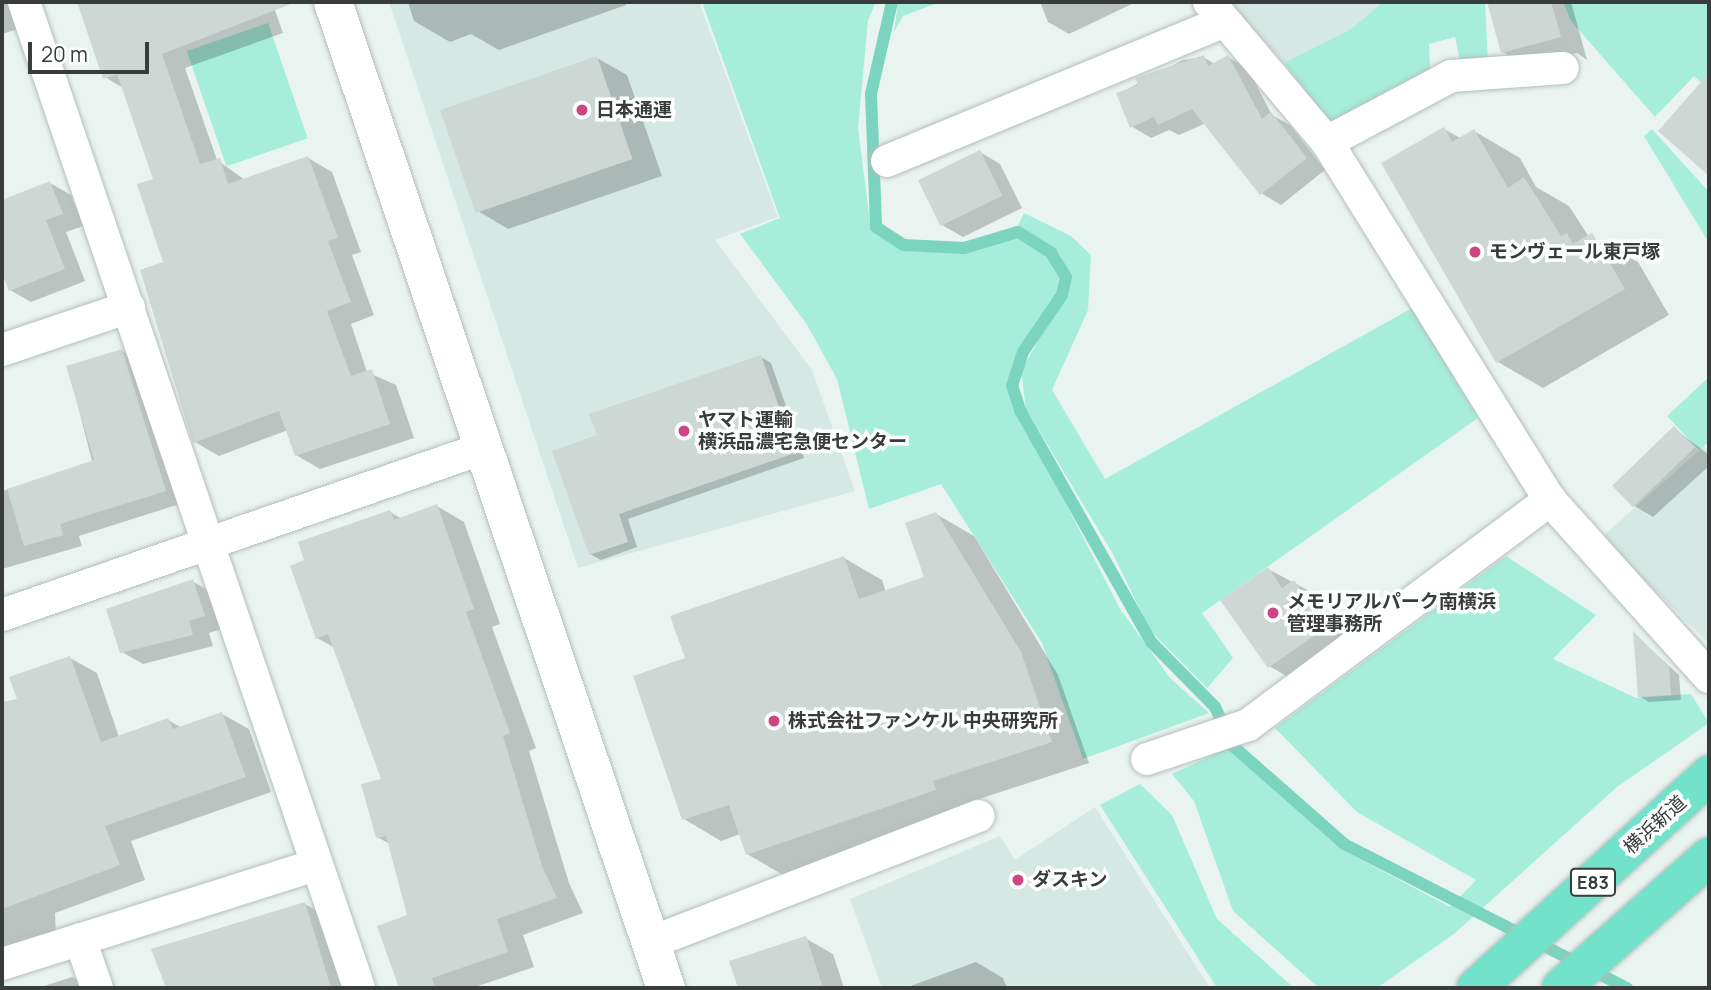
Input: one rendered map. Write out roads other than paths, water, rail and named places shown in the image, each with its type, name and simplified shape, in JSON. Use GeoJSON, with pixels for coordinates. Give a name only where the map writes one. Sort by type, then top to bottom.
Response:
{"type":"FeatureCollection","features":[{"type":"Feature","properties":{"kind":"highway","name":"横浜新道"},"geometry":{"type":"LineString","coordinates":[[1476,988],[1709,775]]}},
{"type":"Feature","properties":{"kind":"highway"},"geometry":{"type":"LineString","coordinates":[[1560,988],[1709,857]]}},
{"type":"Feature","properties":{"kind":"street"},"geometry":{"type":"LineString","coordinates":[[24,2],[359,988]]}},
{"type":"Feature","properties":{"kind":"street"},"geometry":{"type":"LineString","coordinates":[[333,2],[666,988]]}},
{"type":"Feature","properties":{"kind":"street"},"geometry":{"type":"LineString","coordinates":[[887,161],[1216,12],[1327,142],[1550,500],[1709,677]]}},
{"type":"Feature","properties":{"kind":"street"},"geometry":{"type":"LineString","coordinates":[[1327,142],[1451,76],[1563,68]]}},
{"type":"Feature","properties":{"kind":"street"},"geometry":{"type":"LineString","coordinates":[[2,350],[129,307]]}},
{"type":"Feature","properties":{"kind":"street"},"geometry":{"type":"LineString","coordinates":[[2,615],[484,448]]}},
{"type":"Feature","properties":{"kind":"street"},"geometry":{"type":"LineString","coordinates":[[1147,759],[1248,725],[1550,500]]}},
{"type":"Feature","properties":{"kind":"street"},"geometry":{"type":"LineString","coordinates":[[652,942],[979,816]]}},
{"type":"Feature","properties":{"kind":"street"},"geometry":{"type":"LineString","coordinates":[[2,964],[316,866]]}},
{"type":"Feature","properties":{"kind":"street"},"geometry":{"type":"LineString","coordinates":[[80,939],[97,988]]}},
{"type":"Feature","properties":{"kind":"waterway"},"geometry":{"type":"LineString","coordinates":[[892,2],[871,94],[876,227],[904,245],[964,248],[1018,232],[1051,253],[1066,277],[1062,295],[1023,352],[1012,385],[1021,412],[1151,642],[1215,707],[1233,746],[1344,844],[1627,988]]}},
{"type":"Feature","properties":{"kind":"place","name":"日本通運"},"geometry":{"type":"Point","coordinates":[582,110]}},
{"type":"Feature","properties":{"kind":"place","name":"モンヴェール東戸塚"},"geometry":{"type":"Point","coordinates":[1475,252]}},
{"type":"Feature","properties":{"kind":"place","name":"ヤマト運輸 横浜品濃宅急便センター"},"geometry":{"type":"Point","coordinates":[684,431]}},
{"type":"Feature","properties":{"kind":"place","name":"メモリアルパーク南横浜 管理事務所"},"geometry":{"type":"Point","coordinates":[1273,613]}},
{"type":"Feature","properties":{"kind":"place","name":"株式会社ファンケル 中央研究所"},"geometry":{"type":"Point","coordinates":[774,721]}},
{"type":"Feature","properties":{"kind":"place","name":"ダスキン"},"geometry":{"type":"Point","coordinates":[1018,880]}}]}
